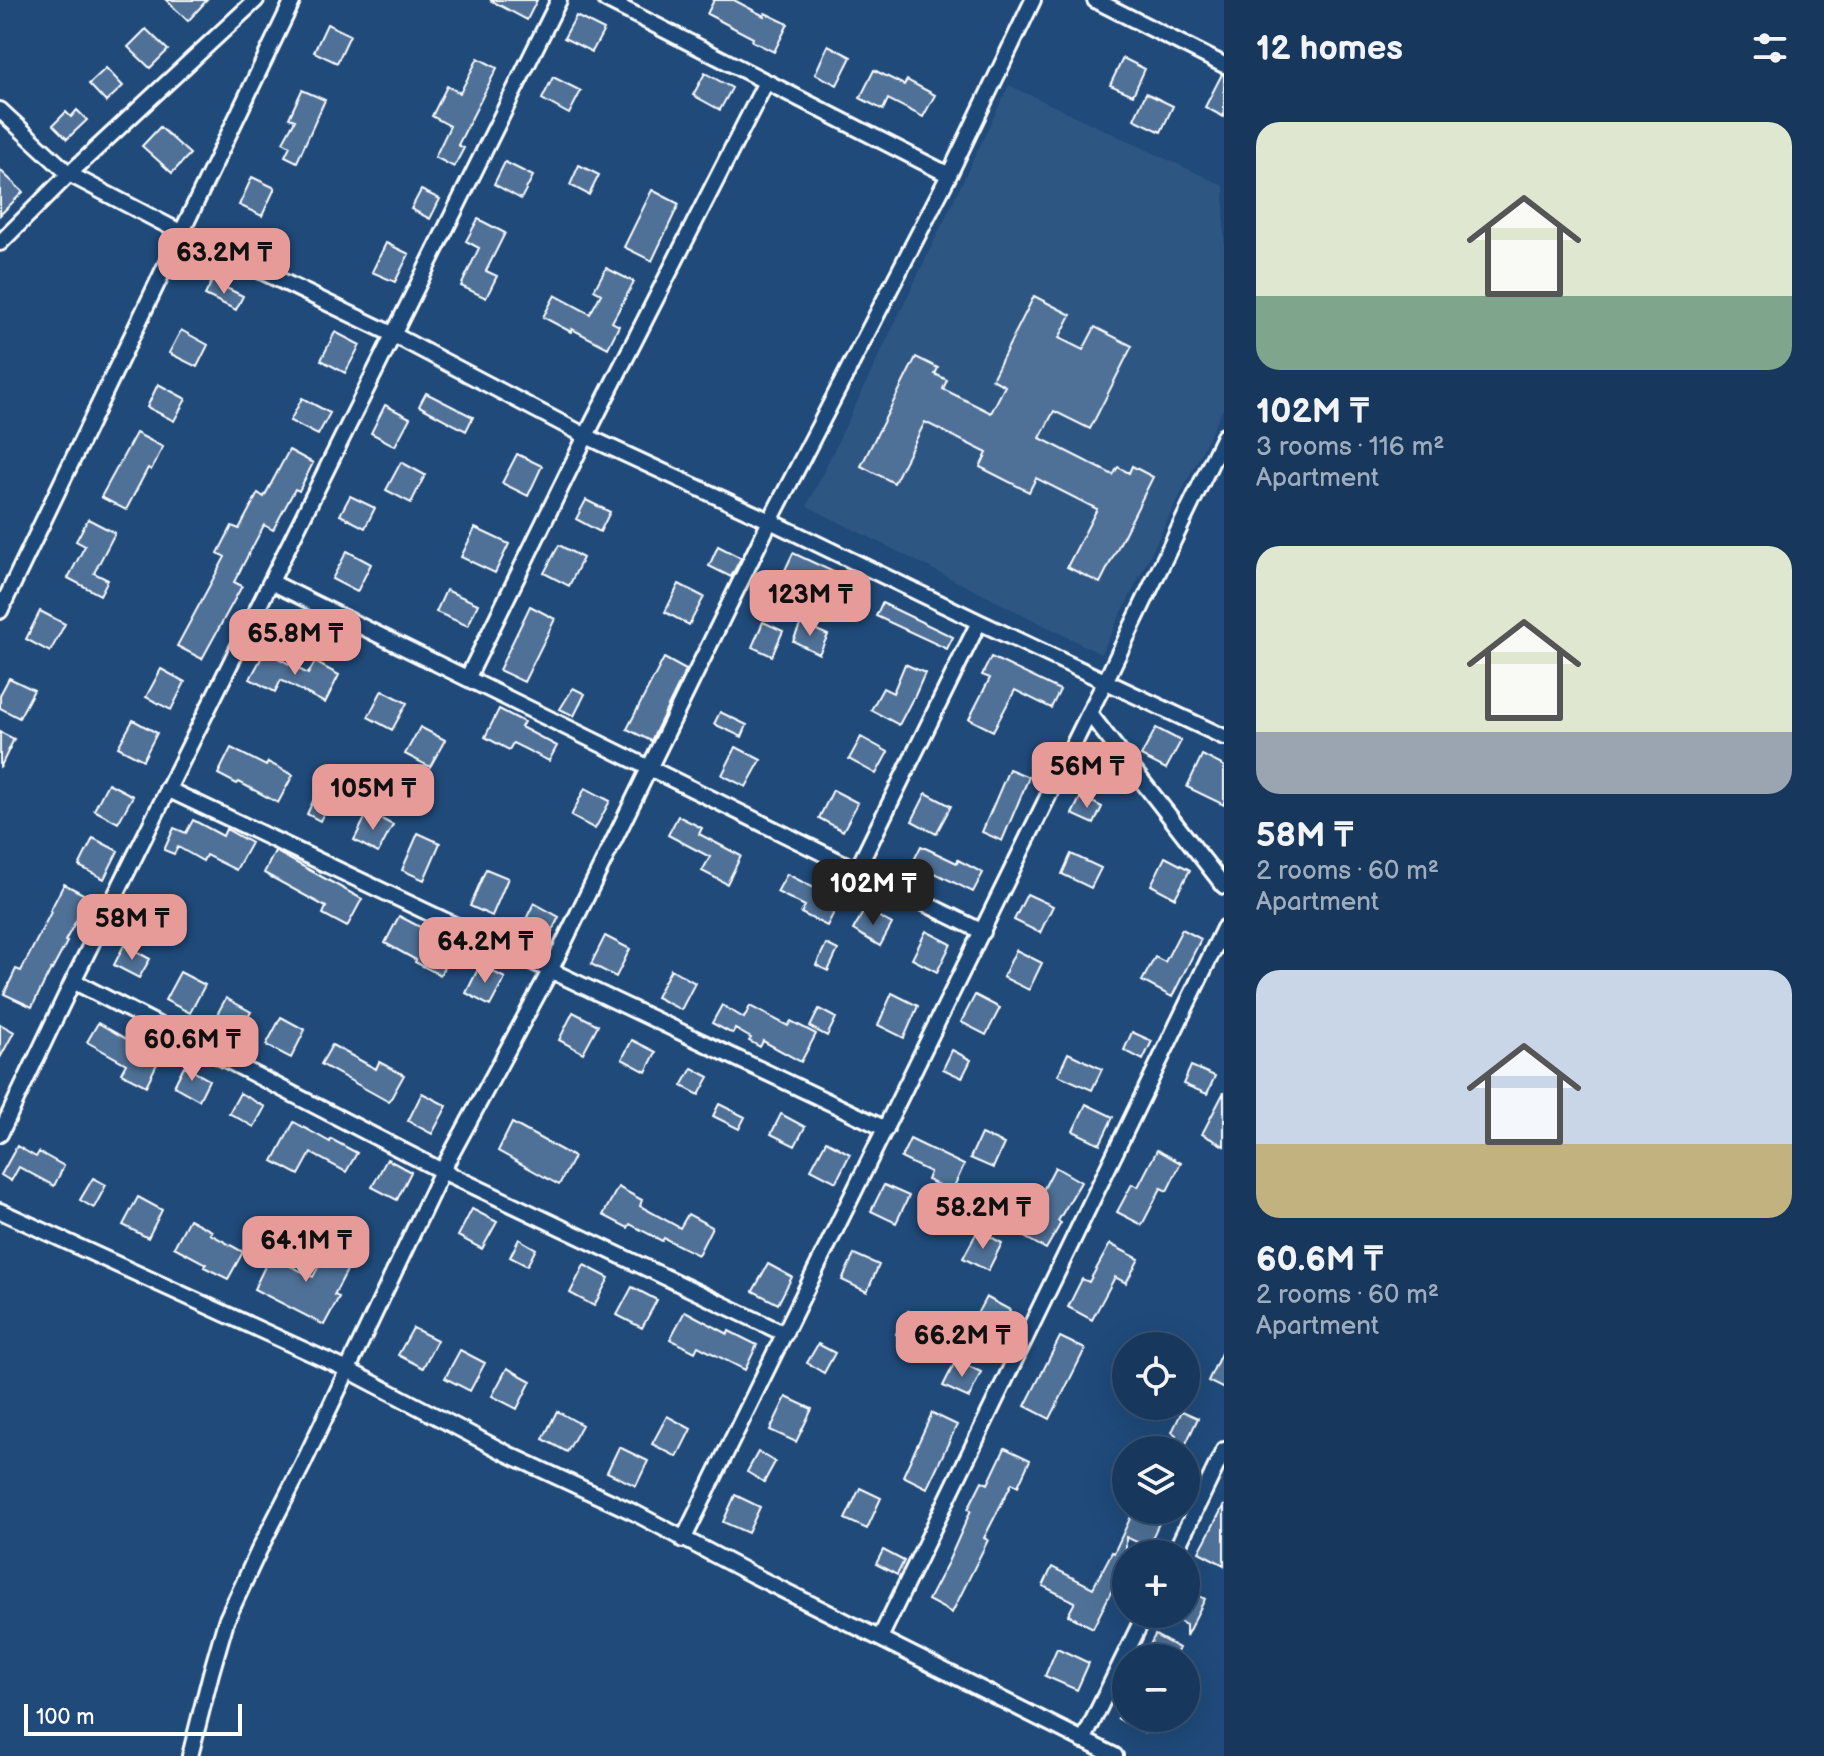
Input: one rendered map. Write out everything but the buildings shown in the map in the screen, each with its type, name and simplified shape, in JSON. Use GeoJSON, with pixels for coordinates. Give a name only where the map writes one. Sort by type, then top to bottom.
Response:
{"type":"FeatureCollection","features":[{"type":"Feature","properties":{"kind":"street"},"geometry":{"type":"LineString","coordinates":[[0,243],[69,174],[256,0]]}},
{"type":"Feature","properties":{"kind":"street"},"geometry":{"type":"LineString","coordinates":[[0,611],[293,0]]}},
{"type":"Feature","properties":{"kind":"street"},"geometry":{"type":"LineString","coordinates":[[0,1134],[167,789],[559,0]]}},
{"type":"Feature","properties":{"kind":"street"},"geometry":{"type":"LineString","coordinates":[[606,0],[949,175]]}},
{"type":"Feature","properties":{"kind":"street"},"geometry":{"type":"LineString","coordinates":[[190,1756],[226,1621],[259,1550],[442,1171],[550,971],[770,521],[949,175],[1033,0]]}},
{"type":"Feature","properties":{"kind":"street"},"geometry":{"type":"LineString","coordinates":[[1095,0],[1224,65]]}},
{"type":"Feature","properties":{"kind":"street"},"geometry":{"type":"LineString","coordinates":[[468,677],[586,436],[766,82]]}},
{"type":"Feature","properties":{"kind":"street"},"geometry":{"type":"LineString","coordinates":[[0,110],[69,174],[182,233],[392,334],[586,436],[1224,737]]}},
{"type":"Feature","properties":{"kind":"street"},"geometry":{"type":"LineString","coordinates":[[683,1540],[1224,436]]}},
{"type":"Feature","properties":{"kind":"street"},"geometry":{"type":"LineString","coordinates":[[271,582],[983,932]]}},
{"type":"Feature","properties":{"kind":"street"},"geometry":{"type":"LineString","coordinates":[[857,870],[979,622]]}},
{"type":"Feature","properties":{"kind":"street"},"geometry":{"type":"LineString","coordinates":[[1089,713],[1224,886]]}},
{"type":"Feature","properties":{"kind":"street"},"geometry":{"type":"LineString","coordinates":[[167,789],[886,1129]]}},
{"type":"Feature","properties":{"kind":"street"},"geometry":{"type":"LineString","coordinates":[[880,1638],[1224,928]]}},
{"type":"Feature","properties":{"kind":"street"},"geometry":{"type":"LineString","coordinates":[[73,981],[442,1171],[785,1334]]}},
{"type":"Feature","properties":{"kind":"street"},"geometry":{"type":"LineString","coordinates":[[0,1211],[348,1370],[508,1454],[633,1512],[1115,1756]]}},
{"type":"Feature","properties":{"kind":"street"},"geometry":{"type":"LineString","coordinates":[[1181,1540],[1224,1450]]}},
{"type":"Feature","properties":{"kind":"street"},"geometry":{"type":"LineString","coordinates":[[1083,1741],[1138,1628]]}},
{"type":"Feature","properties":{"kind":"shaded area"},"geometry":{"type":"Polygon","coordinates":[[[1009,85],[1224,186],[1224,407],[1101,654],[807,506],[1009,85]]]}}]}
